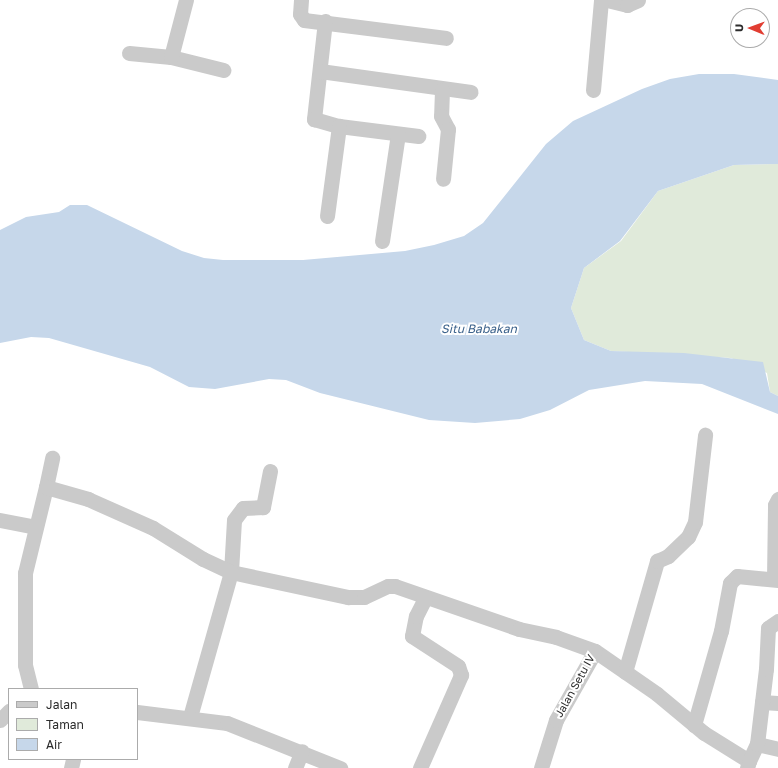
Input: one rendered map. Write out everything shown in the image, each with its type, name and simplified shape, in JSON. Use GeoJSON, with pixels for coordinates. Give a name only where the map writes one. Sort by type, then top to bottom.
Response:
{"type":"FeatureCollection","features":[{"type":"Feature","properties":{"kind":"street"},"geometry":{"type":"LineString","coordinates":[[171,57],[186,0]]}},
{"type":"Feature","properties":{"kind":"street"},"geometry":{"type":"LineString","coordinates":[[302,0],[300,17],[304,20],[446,38]]}},
{"type":"Feature","properties":{"kind":"street"},"geometry":{"type":"LineString","coordinates":[[593,90],[601,0]]}},
{"type":"Feature","properties":{"kind":"street"},"geometry":{"type":"LineString","coordinates":[[607,0],[627,5],[638,0]]}},
{"type":"Feature","properties":{"kind":"street"},"geometry":{"type":"LineString","coordinates":[[325,22],[314,119],[339,126],[418,136]]}},
{"type":"Feature","properties":{"kind":"street"},"geometry":{"type":"LineString","coordinates":[[129,52],[171,57],[223,70]]}},
{"type":"Feature","properties":{"kind":"street"},"geometry":{"type":"LineString","coordinates":[[320,71],[442,90],[471,92]]}},
{"type":"Feature","properties":{"kind":"street"},"geometry":{"type":"LineString","coordinates":[[442,90],[441,116],[448,129],[443,179]]}},
{"type":"Feature","properties":{"kind":"street"},"geometry":{"type":"LineString","coordinates":[[327,216],[339,126]]}},
{"type":"Feature","properties":{"kind":"street"},"geometry":{"type":"LineString","coordinates":[[382,241],[398,134]]}},
{"type":"Feature","properties":{"kind":"street"},"geometry":{"type":"LineString","coordinates":[[625,672],[657,561],[668,556],[688,537],[695,522],[705,435]]}},
{"type":"Feature","properties":{"kind":"street"},"geometry":{"type":"LineString","coordinates":[[31,688],[25,665],[26,573],[35,527],[52,458]]}},
{"type":"Feature","properties":{"kind":"street"},"geometry":{"type":"LineString","coordinates":[[190,717],[231,572],[234,520],[243,508],[262,507],[270,471]]}},
{"type":"Feature","properties":{"kind":"street"},"geometry":{"type":"LineString","coordinates":[[46,487],[88,499],[153,528],[203,559],[231,572],[348,597],[364,597],[388,586],[395,586],[425,598],[518,629],[556,637],[595,651],[748,765],[757,744],[768,628],[778,621]]}},
{"type":"Feature","properties":{"kind":"street"},"geometry":{"type":"LineString","coordinates":[[694,725],[721,631],[730,583],[737,576],[776,580],[775,505],[778,499]]}},
{"type":"Feature","properties":{"kind":"street"},"geometry":{"type":"LineString","coordinates":[[0,520],[35,527]]}},
{"type":"Feature","properties":{"kind":"street"},"geometry":{"type":"LineString","coordinates":[[420,768],[461,675],[458,666],[412,636],[416,616],[425,598]]}},
{"type":"Feature","properties":{"kind":"street","name":"Jalan Setu IV"},"geometry":{"type":"LineString","coordinates":[[541,768],[556,720],[595,651]]}},
{"type":"Feature","properties":{"kind":"street"},"geometry":{"type":"LineString","coordinates":[[762,702],[778,703]]}},
{"type":"Feature","properties":{"kind":"street"},"geometry":{"type":"LineString","coordinates":[[0,720],[8,712]]}},
{"type":"Feature","properties":{"kind":"street"},"geometry":{"type":"LineString","coordinates":[[138,712],[190,717],[227,723],[302,751],[340,768]]}},
{"type":"Feature","properties":{"kind":"street"},"geometry":{"type":"LineString","coordinates":[[757,744],[778,749]]}},
{"type":"Feature","properties":{"kind":"street"},"geometry":{"type":"LineString","coordinates":[[295,768],[302,751]]}},
{"type":"Feature","properties":{"kind":"green space"},"geometry":{"type":"Polygon","coordinates":[[[778,164],[778,396],[770,392],[767,373],[731,358],[611,351],[584,340],[571,308],[584,268],[621,241],[658,191],[734,165],[778,164]]]}},
{"type":"Feature","properties":{"kind":"water","name":"Situ Babakan"},"geometry":{"type":"Polygon","coordinates":[[[699,74],[734,74],[778,80],[778,164],[734,165],[658,191],[620,241],[584,268],[571,308],[584,340],[611,351],[684,353],[763,362],[770,392],[778,396],[778,414],[702,384],[645,381],[589,390],[550,410],[520,419],[475,423],[429,420],[320,393],[286,380],[269,379],[215,389],[189,387],[150,367],[49,338],[31,337],[0,343],[0,230],[26,217],[59,212],[70,205],[87,205],[182,251],[204,258],[223,260],[303,260],[405,251],[434,245],[464,236],[483,223],[546,144],[573,121],[642,89],[670,79],[699,74]]]}}]}
